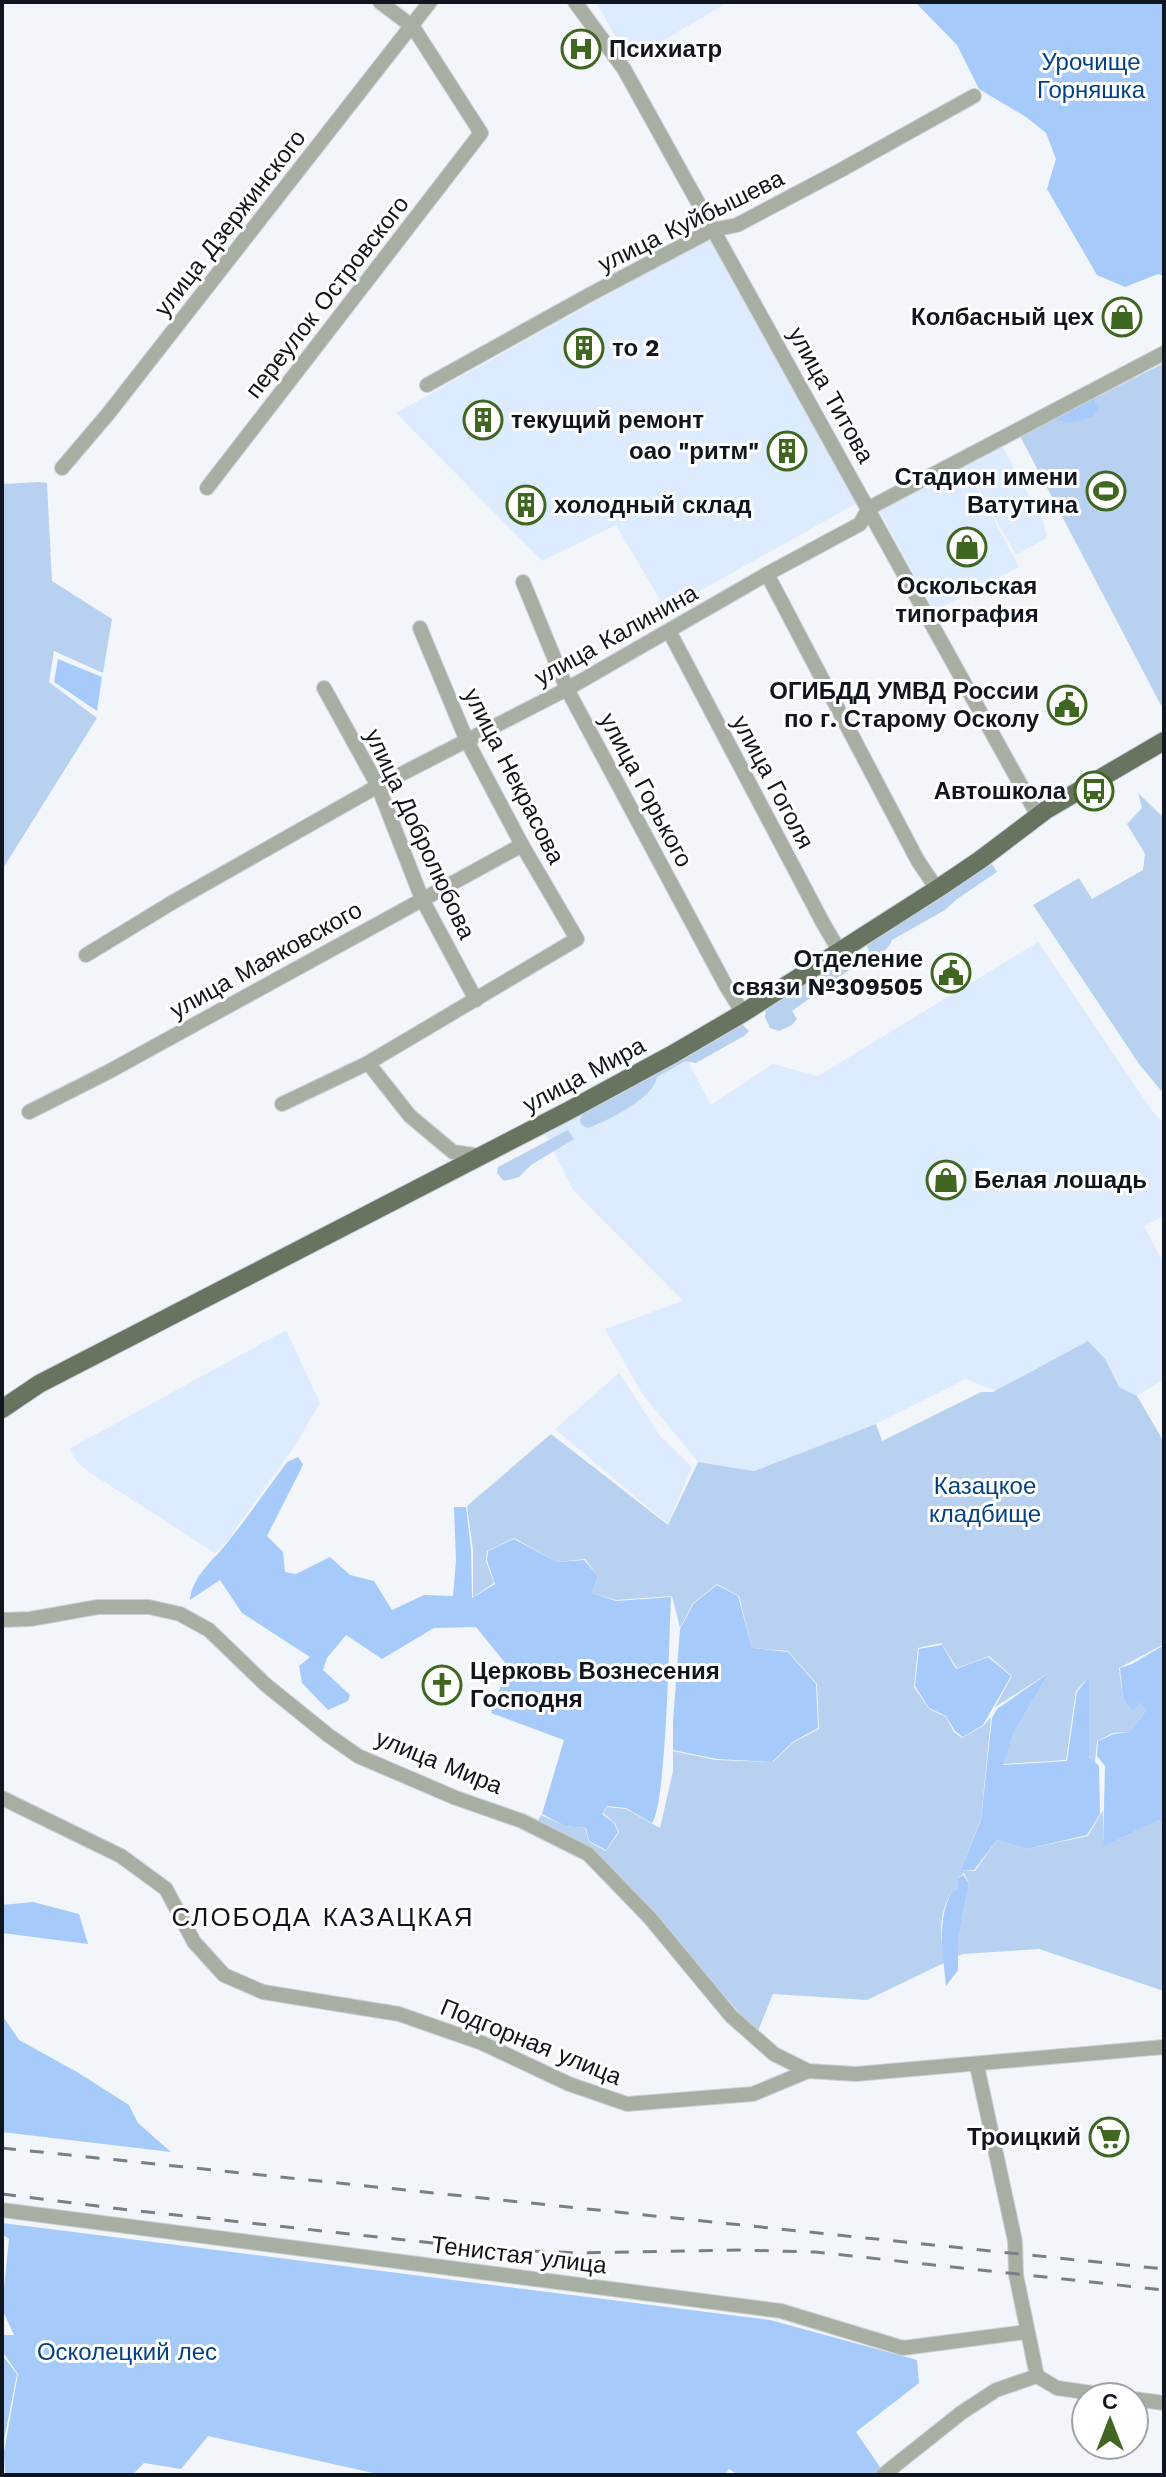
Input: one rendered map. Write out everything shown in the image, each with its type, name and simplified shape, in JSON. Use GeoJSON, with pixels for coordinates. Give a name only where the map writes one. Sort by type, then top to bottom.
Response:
{"type":"FeatureCollection","features":[{"type":"Feature","properties":{"kind":"main road","name":"улица Мира"},"geometry":{"type":"LineString","coordinates":[[2,1409],[39,1384],[660,1062],[743,1013],[937,889],[1038,816],[1164,741]]}},
{"type":"Feature","properties":{"kind":"street"},"geometry":{"type":"LineString","coordinates":[[380,2],[413,27]]}},
{"type":"Feature","properties":{"kind":"street","name":"улица Дзержинского"},"geometry":{"type":"LineString","coordinates":[[62,468],[108,414],[430,2]]}},
{"type":"Feature","properties":{"kind":"street","name":"улица Титова"},"geometry":{"type":"LineString","coordinates":[[575,2],[624,69],[1038,816]]}},
{"type":"Feature","properties":{"kind":"street","name":"переулок Островского"},"geometry":{"type":"LineString","coordinates":[[207,488],[481,133],[413,27]]}},
{"type":"Feature","properties":{"kind":"street","name":"улица Куйбышева"},"geometry":{"type":"LineString","coordinates":[[427,385],[712,230],[737,225],[974,96]]}},
{"type":"Feature","properties":{"kind":"street","name":"улица Калинина"},"geometry":{"type":"LineString","coordinates":[[86,955],[378,786],[567,689],[860,524],[869,508],[1164,353]]}},
{"type":"Feature","properties":{"kind":"street"},"geometry":{"type":"LineString","coordinates":[[767,574],[918,861],[937,889]]}},
{"type":"Feature","properties":{"kind":"street","name":"улица Горького"},"geometry":{"type":"LineString","coordinates":[[523,582],[567,689],[743,1013]]}},
{"type":"Feature","properties":{"kind":"street","name":"улица Некрасова"},"geometry":{"type":"LineString","coordinates":[[420,628],[467,741],[522,845],[577,939],[476,1000]]}},
{"type":"Feature","properties":{"kind":"street","name":"улица Гоголя"},"geometry":{"type":"LineString","coordinates":[[669,631],[840,952]]}},
{"type":"Feature","properties":{"kind":"street","name":"улица Добролюбова"},"geometry":{"type":"LineString","coordinates":[[324,688],[378,786],[422,899],[476,1000]]}},
{"type":"Feature","properties":{"kind":"street","name":"улица Маяковского"},"geometry":{"type":"LineString","coordinates":[[29,1112],[108,1072],[522,845]]}},
{"type":"Feature","properties":{"kind":"street"},"geometry":{"type":"LineString","coordinates":[[282,1104],[368,1063],[476,1000]]}},
{"type":"Feature","properties":{"kind":"street"},"geometry":{"type":"LineString","coordinates":[[368,1063],[410,1116],[453,1152],[481,1156]]}},
{"type":"Feature","properties":{"kind":"street","name":"улица Мира"},"geometry":{"type":"LineString","coordinates":[[2,1620],[30,1619],[98,1607],[149,1607],[180,1614],[209,1630],[266,1685],[358,1756],[456,1798],[522,1821],[588,1854],[650,1918],[731,2016],[774,2054],[808,2071]]}},
{"type":"Feature","properties":{"kind":"street","name":"Подгорная улица"},"geometry":{"type":"LineString","coordinates":[[2,1798],[121,1856],[166,1889],[194,1942],[224,1975],[263,1992],[399,2014],[482,2043],[569,2084],[627,2104],[753,2094],[808,2071],[856,2074],[977,2066],[1164,2047]]}},
{"type":"Feature","properties":{"kind":"street"},"geometry":{"type":"LineString","coordinates":[[977,2066],[1020,2240],[1016,2275],[1037,2376],[1057,2388],[1070,2390]]}},
{"type":"Feature","properties":{"kind":"street","name":"Тенистая улица"},"geometry":{"type":"LineString","coordinates":[[2,2210],[781,2311],[903,2348],[1026,2332]]}},
{"type":"Feature","properties":{"kind":"street"},"geometry":{"type":"LineString","coordinates":[[883,2475],[913,2449],[996,2390],[1037,2376]]}},
{"type":"Feature","properties":{"kind":"shaded area"},"geometry":{"type":"Polygon","coordinates":[[[596,2],[728,2],[629,61],[596,2]]]}},
{"type":"Feature","properties":{"kind":"shaded area"},"geometry":{"type":"Polygon","coordinates":[[[709,238],[857,503],[666,610],[616,525],[542,561],[396,413],[709,238]]]}},
{"type":"Feature","properties":{"kind":"shaded area"},"geometry":{"type":"Polygon","coordinates":[[[1002,446],[1043,520],[1047,538],[1016,555],[966,466],[1002,446]]]}},
{"type":"Feature","properties":{"kind":"shaded area"},"geometry":{"type":"Polygon","coordinates":[[[961,458],[1019,567],[934,611],[876,505],[961,458]]]}},
{"type":"Feature","properties":{"kind":"shaded area"},"geometry":{"type":"Polygon","coordinates":[[[1038,942],[1155,1115],[1164,1122],[1164,1216],[1144,1226],[1164,1264],[1164,1379],[1137,1396],[1117,1390],[1001,1393],[966,1379],[876,1424],[754,1471],[698,1462],[643,1395],[605,1329],[683,1301],[573,1190],[545,1134],[686,1057],[711,1105],[773,1064],[818,1076],[1038,942]]]}},
{"type":"Feature","properties":{"kind":"shaded area"},"geometry":{"type":"Polygon","coordinates":[[[286,1330],[320,1403],[294,1447],[228,1540],[215,1553],[89,1472],[69,1449],[286,1330]]]}},
{"type":"Feature","properties":{"kind":"shaded area"},"geometry":{"type":"Polygon","coordinates":[[[619,1373],[660,1436],[692,1467],[668,1524],[555,1429],[619,1373]]]}},
{"type":"Feature","properties":{"kind":"green space","name":"Урочище Горняшка"},"geometry":{"type":"Polygon","coordinates":[[[915,2],[1164,2],[1164,276],[1158,274],[1125,287],[1097,275],[1047,189],[1056,159],[1046,133],[979,89],[957,45],[915,2]]]}},
{"type":"Feature","properties":{"kind":"green space","name":"Стадион имени Ватутина"},"geometry":{"type":"Polygon","coordinates":[[[1164,363],[1164,711],[1020,436],[1164,363]]]}},
{"type":"Feature","properties":{"kind":"green space"},"geometry":{"type":"Polygon","coordinates":[[[1094,396],[1095,403],[1100,406],[1092,417],[1069,423],[1050,417],[1094,396]]]}},
{"type":"Feature","properties":{"kind":"green space"},"geometry":{"type":"Polygon","coordinates":[[[47,483],[52,581],[112,619],[103,673],[54,651],[49,682],[97,718],[2,870],[2,484],[47,483]]]}},
{"type":"Feature","properties":{"kind":"green space"},"geometry":{"type":"Polygon","coordinates":[[[58,659],[102,677],[97,711],[54,682],[58,659]]]}},
{"type":"Feature","properties":{"kind":"green space"},"geometry":{"type":"Polygon","coordinates":[[[1138,793],[1164,818],[1164,1094],[1139,1064],[1033,905],[1079,878],[1092,899],[1143,870],[1145,854],[1127,824],[1142,808],[1138,793]]]}},
{"type":"Feature","properties":{"kind":"green space"},"geometry":{"type":"Polygon","coordinates":[[[992,864],[997,872],[945,910],[892,940],[884,951],[870,956],[867,945],[871,940],[992,864]]]}},
{"type":"Feature","properties":{"kind":"green space"},"geometry":{"type":"Polygon","coordinates":[[[853,952],[858,961],[856,965],[792,1011],[797,1019],[792,1025],[779,1031],[770,1028],[765,1017],[766,1008],[853,952]]]}},
{"type":"Feature","properties":{"kind":"green space"},"geometry":{"type":"Polygon","coordinates":[[[743,1025],[749,1031],[744,1036],[696,1063],[685,1061],[657,1077],[647,1093],[628,1108],[587,1128],[581,1124],[580,1119],[586,1109],[733,1026],[743,1025]]]}},
{"type":"Feature","properties":{"kind":"green space"},"geometry":{"type":"Polygon","coordinates":[[[568,1130],[574,1139],[531,1165],[519,1177],[504,1181],[497,1173],[498,1167],[568,1130]]]}},
{"type":"Feature","properties":{"kind":"green space","name":"Казацкое кладбище"},"geometry":{"type":"Polygon","coordinates":[[[1088,1341],[1105,1359],[1119,1387],[1137,1396],[1164,1442],[1164,1644],[1119,1668],[1123,1699],[1132,1711],[1141,1703],[1145,1712],[1130,1732],[1113,1733],[1097,1741],[1095,1764],[1089,1756],[1089,1677],[1076,1691],[1066,1760],[1003,1764],[1014,1732],[1049,1673],[995,1707],[1012,1676],[989,1656],[957,1668],[941,1643],[918,1648],[914,1687],[929,1709],[946,1717],[954,1732],[962,1738],[983,1726],[991,1717],[981,1819],[960,1871],[975,1871],[997,1840],[1027,1849],[1088,1836],[1103,1810],[1103,1847],[1159,1820],[1164,1829],[1164,1991],[1039,1949],[958,1956],[969,1883],[964,1873],[957,1879],[958,1889],[952,1891],[942,1918],[944,1963],[867,2000],[773,1994],[757,2033],[636,1895],[537,1822],[541,1815],[565,1826],[585,1828],[589,1842],[606,1851],[619,1832],[615,1823],[603,1813],[607,1807],[626,1809],[660,1828],[673,1771],[673,1751],[716,1760],[773,1762],[794,1742],[819,1729],[817,1684],[788,1651],[752,1648],[739,1596],[717,1584],[693,1603],[680,1628],[672,1596],[616,1600],[592,1593],[598,1576],[585,1559],[557,1562],[514,1538],[487,1551],[486,1561],[494,1583],[473,1597],[473,1550],[467,1506],[551,1434],[668,1525],[698,1462],[754,1471],[876,1424],[882,1441],[981,1392],[993,1392],[1088,1341]]]}},
{"type":"Feature","properties":{"kind":"green space"},"geometry":{"type":"Polygon","coordinates":[[[298,1457],[303,1464],[267,1536],[283,1552],[285,1572],[296,1574],[330,1557],[350,1575],[374,1581],[392,1610],[424,1595],[453,1596],[456,1561],[454,1507],[466,1507],[472,1598],[495,1584],[487,1560],[488,1551],[514,1539],[557,1562],[584,1560],[598,1576],[592,1593],[616,1601],[671,1597],[664,1752],[657,1809],[652,1823],[626,1808],[607,1806],[602,1814],[614,1823],[618,1832],[606,1850],[589,1841],[586,1828],[565,1826],[542,1814],[564,1740],[491,1713],[506,1664],[476,1627],[434,1628],[382,1659],[346,1635],[327,1658],[323,1670],[350,1695],[348,1701],[328,1710],[302,1683],[299,1666],[310,1657],[242,1613],[220,1580],[190,1600],[204,1569],[235,1533],[287,1462],[298,1457]]]}},
{"type":"Feature","properties":{"kind":"green space"},"geometry":{"type":"Polygon","coordinates":[[[717,1585],[738,1596],[752,1648],[788,1652],[816,1684],[818,1728],[794,1741],[772,1762],[717,1759],[673,1750],[680,1629],[694,1603],[717,1585]]]}},
{"type":"Feature","properties":{"kind":"green space"},"geometry":{"type":"Polygon","coordinates":[[[942,1645],[956,1669],[988,1657],[1011,1676],[983,1725],[963,1737],[955,1731],[946,1716],[929,1708],[915,1686],[919,1649],[942,1645]]]}},
{"type":"Feature","properties":{"kind":"green space"},"geometry":{"type":"Polygon","coordinates":[[[1164,1645],[1164,1828],[1159,1820],[1103,1847],[1105,1766],[1097,1756],[1098,1741],[1114,1734],[1130,1732],[1145,1712],[1141,1703],[1132,1711],[1123,1699],[1120,1668],[1164,1645]]]}},
{"type":"Feature","properties":{"kind":"green space"},"geometry":{"type":"Polygon","coordinates":[[[1049,1673],[1014,1732],[1003,1765],[1067,1761],[1077,1692],[1089,1677],[1089,1757],[1099,1766],[1100,1814],[1087,1835],[1027,1849],[997,1840],[974,1870],[960,1871],[981,1820],[992,1718],[997,1709],[1049,1673]]]}},
{"type":"Feature","properties":{"kind":"green space"},"geometry":{"type":"Polygon","coordinates":[[[963,1875],[969,1883],[958,1941],[958,1970],[946,1986],[942,1926],[947,1903],[952,1891],[958,1889],[957,1879],[963,1875]]]}},
{"type":"Feature","properties":{"kind":"green space"},"geometry":{"type":"Polygon","coordinates":[[[33,1902],[79,1914],[88,1944],[2,1933],[2,1905],[33,1902]]]}},
{"type":"Feature","properties":{"kind":"green space"},"geometry":{"type":"Polygon","coordinates":[[[2,2015],[19,2040],[129,2105],[138,2123],[171,2152],[2,2132],[2,2015]]]}},
{"type":"Feature","properties":{"kind":"green space","name":"Осколецкий лес"},"geometry":{"type":"Polygon","coordinates":[[[2,2223],[770,2320],[917,2360],[919,2383],[856,2432],[882,2470],[877,2475],[738,2475],[729,2469],[725,2475],[382,2475],[208,2436],[181,2469],[144,2463],[132,2475],[5,2475],[4,2452],[18,2374],[2,2351],[2,2335],[14,2335],[2,2309],[9,2239],[2,2234],[2,2223]]]}},
{"type":"Feature","properties":{"kind":"green space","name":"Осколецкий лес"},"geometry":{"type":"Polygon","coordinates":[[[2,2355],[17,2374],[2,2450],[2,2355]]]}},
{"type":"Feature","properties":{"kind":"railway"},"geometry":{"type":"LineString","coordinates":[[2,2148],[1164,2269]]}},
{"type":"Feature","properties":{"kind":"railway"},"geometry":{"type":"LineString","coordinates":[[2,2194],[488,2249],[579,2253],[815,2252],[1164,2290]]}},
{"type":"Feature","properties":{"kind":"place","name":"Психиатр"},"geometry":{"type":"Point","coordinates":[581,49]}},
{"type":"Feature","properties":{"kind":"place","name":"Колбасный цех"},"geometry":{"type":"Point","coordinates":[1122,317]}},
{"type":"Feature","properties":{"kind":"place","name":"то 2"},"geometry":{"type":"Point","coordinates":[584,348]}},
{"type":"Feature","properties":{"kind":"place","name":"текущий ремонт"},"geometry":{"type":"Point","coordinates":[483,420]}},
{"type":"Feature","properties":{"kind":"place","name":"оао \"ритм\""},"geometry":{"type":"Point","coordinates":[787,451]}},
{"type":"Feature","properties":{"kind":"place","name":"Стадион имени Ватутина"},"geometry":{"type":"Point","coordinates":[1106,491]}},
{"type":"Feature","properties":{"kind":"place","name":"холодный склад"},"geometry":{"type":"Point","coordinates":[526,505]}},
{"type":"Feature","properties":{"kind":"place","name":"Оскольская типография"},"geometry":{"type":"Point","coordinates":[967,547]}},
{"type":"Feature","properties":{"kind":"place","name":"ОГИБДД УМВД России по г. Старому Осколу"},"geometry":{"type":"Point","coordinates":[1067,705]}},
{"type":"Feature","properties":{"kind":"place","name":"Автошкола"},"geometry":{"type":"Point","coordinates":[1094,791]}},
{"type":"Feature","properties":{"kind":"place","name":"Отделение связи №309505"},"geometry":{"type":"Point","coordinates":[951,973]}},
{"type":"Feature","properties":{"kind":"place","name":"Белая лошадь"},"geometry":{"type":"Point","coordinates":[946,1180]}},
{"type":"Feature","properties":{"kind":"place","name":"Церковь Вознесения Господня"},"geometry":{"type":"Point","coordinates":[442,1685]}},
{"type":"Feature","properties":{"kind":"place","name":"Троицкий"},"geometry":{"type":"Point","coordinates":[1109,2137]}},
{"type":"Feature","properties":{"kind":"district","name":"СЛОБОДА КАЗАЦКАЯ"},"geometry":{"type":"Point","coordinates":[323,1917]}}]}
